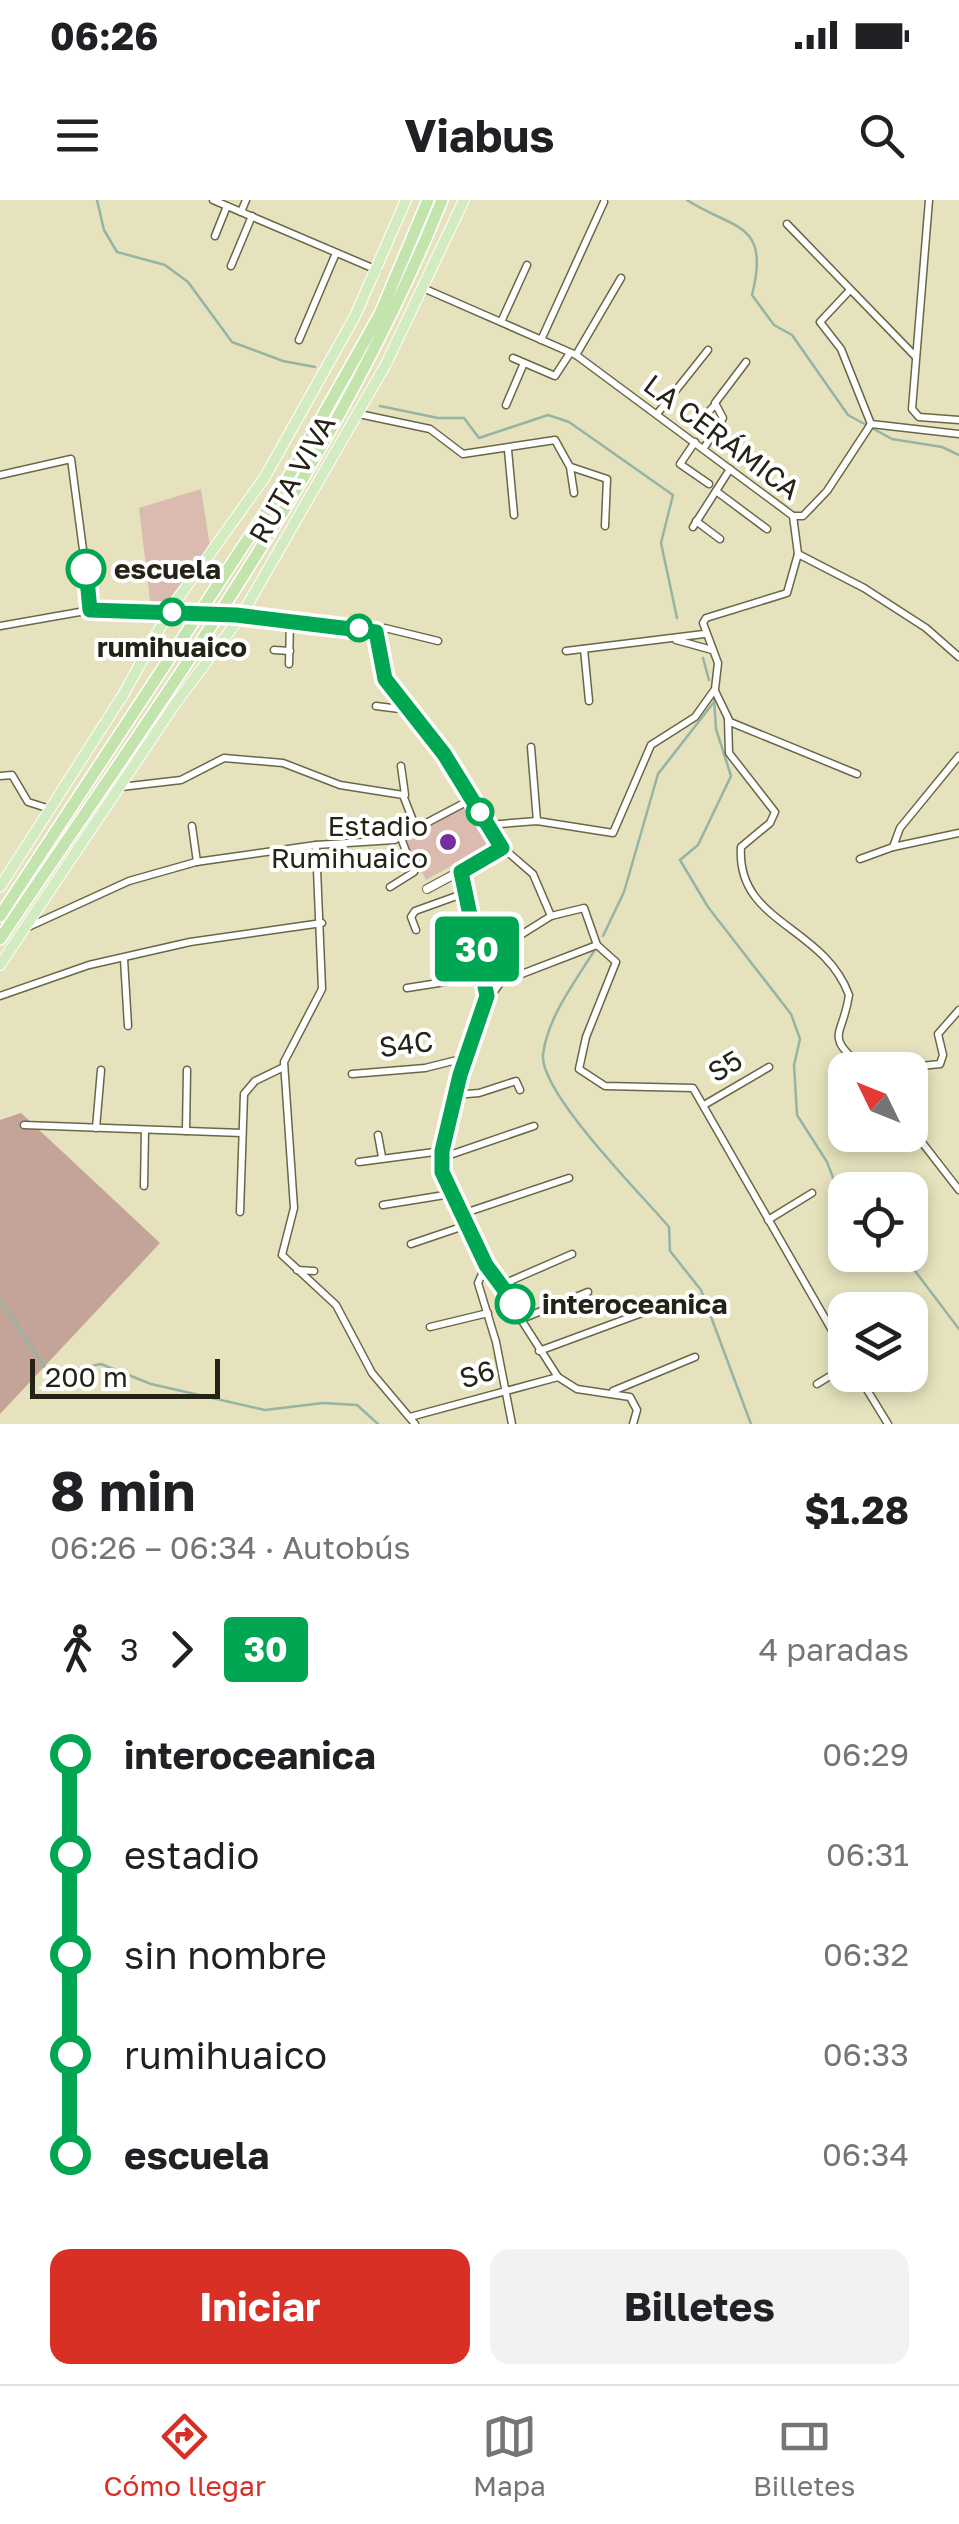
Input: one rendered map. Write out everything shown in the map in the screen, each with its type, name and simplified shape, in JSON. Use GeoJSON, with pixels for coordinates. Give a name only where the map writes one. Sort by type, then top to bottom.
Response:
{"type":"FeatureCollection","features":[{"type":"Feature","properties":{"kind":"highway","name":"RUTA VIVA"},"geometry":{"type":"LineString","coordinates":[[0,916],[286,481],[380,314],[428,200]]}},
{"type":"Feature","properties":{"kind":"highway","name":"RUTA VIVA"},"geometry":{"type":"LineString","coordinates":[[0,938],[200,641],[338,417],[395,306],[442,200]]}},
{"type":"Feature","properties":{"kind":"main road","name":"RUTA VIVA"},"geometry":{"type":"LineString","coordinates":[[0,886],[171,612],[265,477],[377,270],[406,200]]}},
{"type":"Feature","properties":{"kind":"main road","name":"RUTA VIVA"},"geometry":{"type":"LineString","coordinates":[[0,965],[239,615],[366,402],[464,200]]}},
{"type":"Feature","properties":{"kind":"street"},"geometry":{"type":"LineString","coordinates":[[213,200],[377,270]]}},
{"type":"Feature","properties":{"kind":"street"},"geometry":{"type":"LineString","coordinates":[[240,212],[246,200]]}},
{"type":"Feature","properties":{"kind":"street"},"geometry":{"type":"LineString","coordinates":[[929,200],[916,356],[916,415],[959,420]]}},
{"type":"Feature","properties":{"kind":"street"},"geometry":{"type":"LineString","coordinates":[[541,340],[604,202]]}},
{"type":"Feature","properties":{"kind":"street"},"geometry":{"type":"LineString","coordinates":[[215,236],[227,206]]}},
{"type":"Feature","properties":{"kind":"street"},"geometry":{"type":"LineString","coordinates":[[231,266],[252,216]]}},
{"type":"Feature","properties":{"kind":"street"},"geometry":{"type":"LineString","coordinates":[[788,224],[916,356]]}},
{"type":"Feature","properties":{"kind":"street"},"geometry":{"type":"LineString","coordinates":[[299,340],[336,252]]}},
{"type":"Feature","properties":{"kind":"street"},"geometry":{"type":"LineString","coordinates":[[501,322],[526,265]]}},
{"type":"Feature","properties":{"kind":"street"},"geometry":{"type":"LineString","coordinates":[[513,358],[555,376],[621,278]]}},
{"type":"Feature","properties":{"kind":"street","name":"LA CERÁMICA"},"geometry":{"type":"LineString","coordinates":[[423,288],[573,354],[793,516],[798,554]]}},
{"type":"Feature","properties":{"kind":"street"},"geometry":{"type":"LineString","coordinates":[[850,290],[820,322],[841,349],[871,424]]}},
{"type":"Feature","properties":{"kind":"street"},"geometry":{"type":"LineString","coordinates":[[657,414],[708,350]]}},
{"type":"Feature","properties":{"kind":"street"},"geometry":{"type":"LineString","coordinates":[[699,422],[746,362]]}},
{"type":"Feature","properties":{"kind":"street"},"geometry":{"type":"LineString","coordinates":[[506,406],[524,363]]}},
{"type":"Feature","properties":{"kind":"street"},"geometry":{"type":"LineString","coordinates":[[366,402],[375,416]]}},
{"type":"Feature","properties":{"kind":"street"},"geometry":{"type":"LineString","coordinates":[[704,448],[724,418],[714,405]]}},
{"type":"Feature","properties":{"kind":"street"},"geometry":{"type":"LineString","coordinates":[[359,414],[430,429],[462,454],[555,440],[570,467],[574,493]]}},
{"type":"Feature","properties":{"kind":"street"},"geometry":{"type":"LineString","coordinates":[[871,424],[959,434]]}},
{"type":"Feature","properties":{"kind":"street"},"geometry":{"type":"LineString","coordinates":[[793,516],[803,516],[827,491],[871,424]]}},
{"type":"Feature","properties":{"kind":"street"},"geometry":{"type":"LineString","coordinates":[[695,442],[680,464],[767,530]]}},
{"type":"Feature","properties":{"kind":"street"},"geometry":{"type":"LineString","coordinates":[[508,450],[514,515]]}},
{"type":"Feature","properties":{"kind":"street"},"geometry":{"type":"LineString","coordinates":[[0,475],[71,459],[90,610]]}},
{"type":"Feature","properties":{"kind":"street"},"geometry":{"type":"LineString","coordinates":[[570,467],[608,479],[605,526]]}},
{"type":"Feature","properties":{"kind":"street"},"geometry":{"type":"LineString","coordinates":[[720,539],[694,524],[712,488],[730,469]]}},
{"type":"Feature","properties":{"kind":"street"},"geometry":{"type":"LineString","coordinates":[[487,825],[537,820],[614,833],[651,745],[695,717],[715,690],[719,672],[704,634],[706,618],[786,593],[798,554],[864,588],[926,628],[959,657]]}},
{"type":"Feature","properties":{"kind":"street"},"geometry":{"type":"LineString","coordinates":[[0,626],[90,610],[171,612],[239,615],[376,632],[385,628],[438,642]]}},
{"type":"Feature","properties":{"kind":"street"},"geometry":{"type":"LineString","coordinates":[[289,664],[290,620]]}},
{"type":"Feature","properties":{"kind":"street"},"geometry":{"type":"LineString","coordinates":[[376,632],[385,679],[444,754],[502,848],[533,874],[551,916]]}},
{"type":"Feature","properties":{"kind":"street"},"geometry":{"type":"LineString","coordinates":[[566,652],[704,634]]}},
{"type":"Feature","properties":{"kind":"street"},"geometry":{"type":"LineString","coordinates":[[670,638],[712,650]]}},
{"type":"Feature","properties":{"kind":"street"},"geometry":{"type":"LineString","coordinates":[[584,649],[589,700]]}},
{"type":"Feature","properties":{"kind":"street"},"geometry":{"type":"LineString","coordinates":[[274,650],[290,652]]}},
{"type":"Feature","properties":{"kind":"street"},"geometry":{"type":"LineString","coordinates":[[715,690],[728,719],[729,753],[775,812],[770,823],[741,847],[741,871],[749,894],[806,937],[836,968],[848,994],[838,1025],[839,1042],[845,1052]]}},
{"type":"Feature","properties":{"kind":"street"},"geometry":{"type":"LineString","coordinates":[[376,706],[410,710]]}},
{"type":"Feature","properties":{"kind":"street"},"geometry":{"type":"LineString","coordinates":[[728,719],[857,774]]}},
{"type":"Feature","properties":{"kind":"street"},"geometry":{"type":"LineString","coordinates":[[531,747],[537,820]]}},
{"type":"Feature","properties":{"kind":"street"},"geometry":{"type":"LineString","coordinates":[[893,846],[900,828],[959,756]]}},
{"type":"Feature","properties":{"kind":"street"},"geometry":{"type":"LineString","coordinates":[[120,787],[180,780],[224,758],[283,762],[340,786],[404,796]]}},
{"type":"Feature","properties":{"kind":"street"},"geometry":{"type":"LineString","coordinates":[[400,766],[404,796],[417,831]]}},
{"type":"Feature","properties":{"kind":"street"},"geometry":{"type":"LineString","coordinates":[[0,776],[12,775],[28,802],[50,809]]}},
{"type":"Feature","properties":{"kind":"street"},"geometry":{"type":"LineString","coordinates":[[25,928],[129,881],[198,862],[316,845],[401,838],[472,799]]}},
{"type":"Feature","properties":{"kind":"street"},"geometry":{"type":"LineString","coordinates":[[192,826],[198,862]]}},
{"type":"Feature","properties":{"kind":"street"},"geometry":{"type":"LineString","coordinates":[[860,859],[893,846],[959,833]]}},
{"type":"Feature","properties":{"kind":"street"},"geometry":{"type":"LineString","coordinates":[[390,888],[414,872],[401,838]]}},
{"type":"Feature","properties":{"kind":"street"},"geometry":{"type":"LineString","coordinates":[[316,845],[322,990],[284,1067],[294,1208],[282,1255],[336,1305],[372,1373],[412,1421]]}},
{"type":"Feature","properties":{"kind":"street"},"geometry":{"type":"LineString","coordinates":[[427,889],[502,848]]}},
{"type":"Feature","properties":{"kind":"street"},"geometry":{"type":"LineString","coordinates":[[461,872],[487,996]]}},
{"type":"Feature","properties":{"kind":"street"},"geometry":{"type":"LineString","coordinates":[[416,930],[411,916],[415,911],[465,893]]}},
{"type":"Feature","properties":{"kind":"street"},"geometry":{"type":"LineString","coordinates":[[633,1424],[636,1402],[610,1392],[578,1389],[558,1377],[538,1351],[524,1318],[486,1265],[451,1194],[442,1155],[466,1057],[487,996],[501,982],[519,936],[551,916],[584,908],[598,945],[616,962],[586,1037],[579,1069],[592,1080],[616,1088],[693,1088],[828,1321]]}},
{"type":"Feature","properties":{"kind":"street"},"geometry":{"type":"LineString","coordinates":[[0,996],[90,965],[190,942],[322,922]]}},
{"type":"Feature","properties":{"kind":"street"},"geometry":{"type":"LineString","coordinates":[[501,982],[598,945]]}},
{"type":"Feature","properties":{"kind":"street"},"geometry":{"type":"LineString","coordinates":[[124,959],[128,1026]]}},
{"type":"Feature","properties":{"kind":"street"},"geometry":{"type":"LineString","coordinates":[[407,988],[483,976]]}},
{"type":"Feature","properties":{"kind":"street"},"geometry":{"type":"LineString","coordinates":[[928,1065],[940,1064],[943,1055],[937,1038],[959,1010]]}},
{"type":"Feature","properties":{"kind":"street","name":"S4C"},"geometry":{"type":"LineString","coordinates":[[352,1074],[425,1068],[466,1057]]}},
{"type":"Feature","properties":{"kind":"street"},"geometry":{"type":"LineString","coordinates":[[240,1212],[244,1094],[255,1081],[284,1067]]}},
{"type":"Feature","properties":{"kind":"street","name":"S5"},"geometry":{"type":"LineString","coordinates":[[704,1105],[769,1067]]}},
{"type":"Feature","properties":{"kind":"street"},"geometry":{"type":"LineString","coordinates":[[96,1128],[101,1070]]}},
{"type":"Feature","properties":{"kind":"street"},"geometry":{"type":"LineString","coordinates":[[186,1131],[187,1070]]}},
{"type":"Feature","properties":{"kind":"street"},"geometry":{"type":"LineString","coordinates":[[455,1096],[480,1094],[516,1082],[520,1090]]}},
{"type":"Feature","properties":{"kind":"street"},"geometry":{"type":"LineString","coordinates":[[24,1126],[242,1133]]}},
{"type":"Feature","properties":{"kind":"street"},"geometry":{"type":"LineString","coordinates":[[359,1162],[442,1155],[534,1126]]}},
{"type":"Feature","properties":{"kind":"street"},"geometry":{"type":"LineString","coordinates":[[144,1186],[145,1130]]}},
{"type":"Feature","properties":{"kind":"street"},"geometry":{"type":"LineString","coordinates":[[378,1135],[382,1158]]}},
{"type":"Feature","properties":{"kind":"street"},"geometry":{"type":"LineString","coordinates":[[928,1150],[959,1190]]}},
{"type":"Feature","properties":{"kind":"street"},"geometry":{"type":"LineString","coordinates":[[462,1214],[570,1178]]}},
{"type":"Feature","properties":{"kind":"street"},"geometry":{"type":"LineString","coordinates":[[768,1220],[812,1193]]}},
{"type":"Feature","properties":{"kind":"street"},"geometry":{"type":"LineString","coordinates":[[383,1205],[451,1194]]}},
{"type":"Feature","properties":{"kind":"street"},"geometry":{"type":"LineString","coordinates":[[411,1244],[467,1226]]}},
{"type":"Feature","properties":{"kind":"street"},"geometry":{"type":"LineString","coordinates":[[501,1286],[572,1254]]}},
{"type":"Feature","properties":{"kind":"street"},"geometry":{"type":"LineString","coordinates":[[486,1265],[478,1283],[512,1424]]}},
{"type":"Feature","properties":{"kind":"street"},"geometry":{"type":"LineString","coordinates":[[297,1270],[314,1271]]}},
{"type":"Feature","properties":{"kind":"street"},"geometry":{"type":"LineString","coordinates":[[524,1318],[588,1292]]}},
{"type":"Feature","properties":{"kind":"street"},"geometry":{"type":"LineString","coordinates":[[538,1351],[669,1303]]}},
{"type":"Feature","properties":{"kind":"street"},"geometry":{"type":"LineString","coordinates":[[430,1327],[488,1313]]}},
{"type":"Feature","properties":{"kind":"street"},"geometry":{"type":"LineString","coordinates":[[610,1392],[695,1357]]}},
{"type":"Feature","properties":{"kind":"street","name":"S6"},"geometry":{"type":"LineString","coordinates":[[412,1421],[502,1389],[558,1377]]}},
{"type":"Feature","properties":{"kind":"street"},"geometry":{"type":"LineString","coordinates":[[817,1384],[828,1377]]}},
{"type":"Feature","properties":{"kind":"street"},"geometry":{"type":"LineString","coordinates":[[868,1392],[888,1424]]}},
{"type":"Feature","properties":{"kind":"shaded area"},"geometry":{"type":"Polygon","coordinates":[[[201,489],[210,547],[161,609],[151,608],[139,508],[201,489]]]}},
{"type":"Feature","properties":{"kind":"shaded area","name":"Estadio Rumihuaico"},"geometry":{"type":"Polygon","coordinates":[[[469,803],[492,843],[426,880],[404,841],[469,803]]]}},
{"type":"Feature","properties":{"kind":"shaded area"},"geometry":{"type":"Polygon","coordinates":[[[21,1113],[160,1243],[0,1414],[0,1120],[21,1113]]]}},
{"type":"Feature","properties":{"kind":"waterway"},"geometry":{"type":"LineString","coordinates":[[97,200],[104,230],[117,252],[165,265],[188,282],[232,342],[283,361],[315,367]]}},
{"type":"Feature","properties":{"kind":"waterway"},"geometry":{"type":"LineString","coordinates":[[687,200],[733,224],[752,240],[757,271],[752,295],[774,325],[792,335],[848,415],[892,439],[942,447],[959,455]]}},
{"type":"Feature","properties":{"kind":"waterway"},"geometry":{"type":"LineString","coordinates":[[380,406],[438,418],[464,418],[479,438],[548,415],[569,422],[673,495],[661,543],[677,618]]}},
{"type":"Feature","properties":{"kind":"waterway"},"geometry":{"type":"LineString","coordinates":[[703,658],[709,680]]}},
{"type":"Feature","properties":{"kind":"waterway"},"geometry":{"type":"LineString","coordinates":[[714,698],[716,729],[731,776],[698,845],[680,860],[708,907],[791,1014],[800,1039],[794,1065],[797,1115],[831,1172]]}},
{"type":"Feature","properties":{"kind":"waterway"},"geometry":{"type":"LineString","coordinates":[[603,936],[624,892],[658,774],[714,702]]}},
{"type":"Feature","properties":{"kind":"waterway"},"geometry":{"type":"LineString","coordinates":[[594,951],[550,1028],[543,1055],[546,1072],[574,1118],[669,1227],[670,1251],[701,1290],[751,1424]]}},
{"type":"Feature","properties":{"kind":"waterway"},"geometry":{"type":"LineString","coordinates":[[916,1272],[959,1329]]}},
{"type":"Feature","properties":{"kind":"waterway"},"geometry":{"type":"LineString","coordinates":[[0,1299],[45,1367],[56,1373],[101,1364],[151,1384],[265,1410],[323,1403],[357,1405],[378,1424]]}},
{"type":"Feature","properties":{"kind":"bus line","name":"30"},"geometry":{"type":"LineString","coordinates":[[86,569],[90,610],[236,615],[374,630],[380,638],[385,679],[444,754],[502,848],[461,872],[487,996],[460,1075],[441,1158],[451,1194],[486,1265],[515,1304]]}},
{"type":"Feature","properties":{"kind":"place","name":"escuela"},"geometry":{"type":"Point","coordinates":[86,569]}},
{"type":"Feature","properties":{"kind":"place","name":"rumihuaico"},"geometry":{"type":"Point","coordinates":[172,612]}},
{"type":"Feature","properties":{"kind":"place","name":"Estadio Rumihuaico"},"geometry":{"type":"Point","coordinates":[448,842]}},
{"type":"Feature","properties":{"kind":"place","name":"interoceanica"},"geometry":{"type":"Point","coordinates":[515,1304]}}]}
